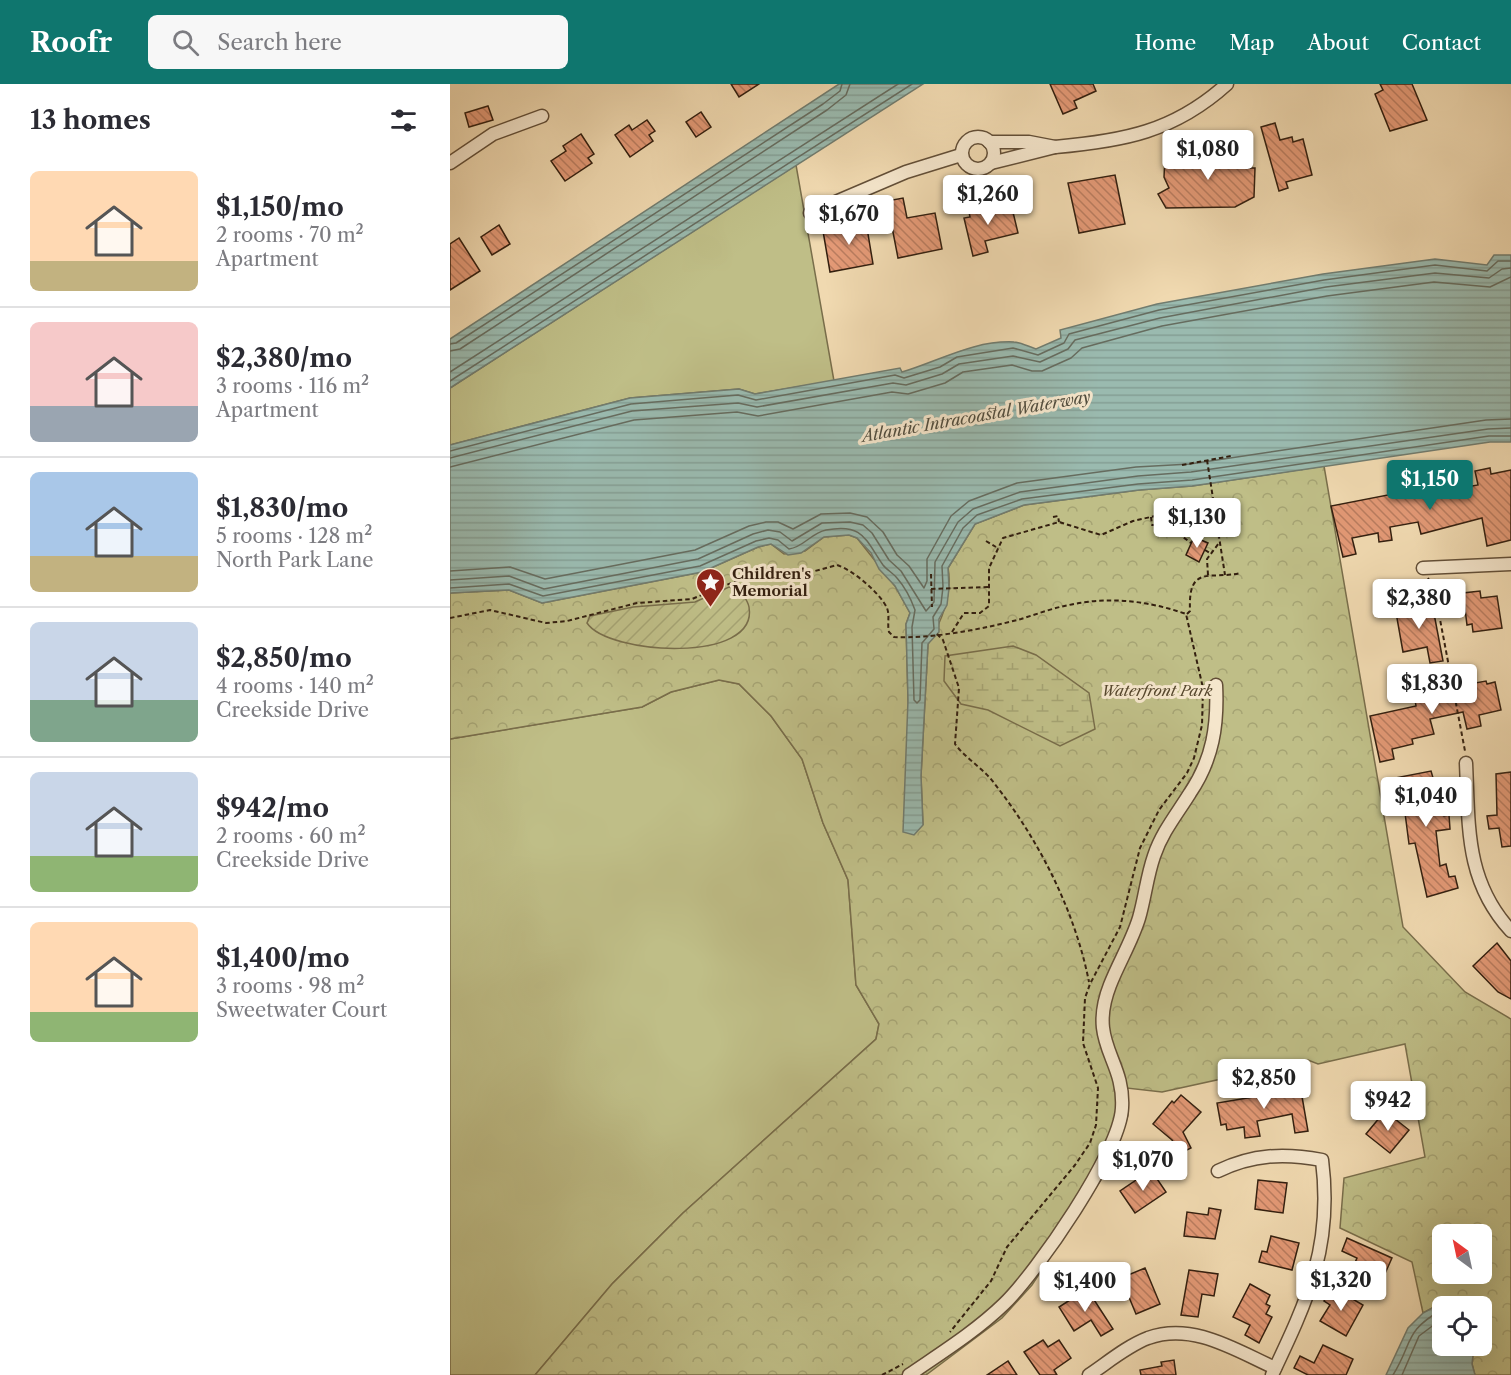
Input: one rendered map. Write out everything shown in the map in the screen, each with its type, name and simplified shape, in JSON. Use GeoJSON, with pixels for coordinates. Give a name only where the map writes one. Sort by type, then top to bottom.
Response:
{"type":"FeatureCollection","features":[{"type":"Feature","properties":{"kind":"street"},"geometry":{"type":"LineString","coordinates":[[1055,147],[1029,142],[990,142],[980,137],[973,138],[964,144],[961,155],[966,165],[973,169],[981,169],[991,163],[1055,147],[1121,140],[1161,128],[1196,108],[1227,84]]}},
{"type":"Feature","properties":{"kind":"street"},"geometry":{"type":"LineString","coordinates":[[450,163],[493,134],[542,116]]}},
{"type":"Feature","properties":{"kind":"street"},"geometry":{"type":"LineString","coordinates":[[990,142],[994,152],[991,163]]}},
{"type":"Feature","properties":{"kind":"street"},"geometry":{"type":"LineString","coordinates":[[810,213],[906,172],[961,155]]}},
{"type":"Feature","properties":{"kind":"street"},"geometry":{"type":"LineString","coordinates":[[1423,568],[1511,564]]}},
{"type":"Feature","properties":{"kind":"street"},"geometry":{"type":"LineString","coordinates":[[906,1369],[972,1331],[1014,1293],[1059,1232],[1108,1154],[1118,1129],[1122,1102],[1119,1083],[1102,1029],[1103,1004],[1133,934],[1157,849],[1208,759],[1217,727],[1216,685]]}},
{"type":"Feature","properties":{"kind":"street"},"geometry":{"type":"LineString","coordinates":[[1466,763],[1470,843],[1478,878],[1493,910],[1511,931]]}},
{"type":"Feature","properties":{"kind":"street"},"geometry":{"type":"LineString","coordinates":[[1089,1375],[1148,1338],[1181,1333],[1212,1339],[1273,1372],[1310,1290],[1320,1258],[1326,1192],[1322,1160],[1293,1154],[1262,1156],[1238,1161],[1218,1171]]}},
{"type":"Feature","properties":{"kind":"path"},"geometry":{"type":"LineString","coordinates":[[1182,465],[1231,456]]}},
{"type":"Feature","properties":{"kind":"path"},"geometry":{"type":"LineString","coordinates":[[1207,460],[1225,575]]}},
{"type":"Feature","properties":{"kind":"path"},"geometry":{"type":"LineString","coordinates":[[1167,518],[1169,511]]}},
{"type":"Feature","properties":{"kind":"path"},"geometry":{"type":"LineString","coordinates":[[1053,517],[1058,516],[1059,522]]}},
{"type":"Feature","properties":{"kind":"path"},"geometry":{"type":"LineString","coordinates":[[952,632],[964,613],[980,613],[987,609],[989,568],[996,548],[1006,537],[1059,522],[1074,525],[1091,534],[1104,534],[1133,520],[1151,517],[1202,516],[1218,525]]}},
{"type":"Feature","properties":{"kind":"path"},"geometry":{"type":"LineString","coordinates":[[1151,517],[1151,524],[1156,525]]}},
{"type":"Feature","properties":{"kind":"path"},"geometry":{"type":"LineString","coordinates":[[1175,518],[1178,532],[1191,543]]}},
{"type":"Feature","properties":{"kind":"path"},"geometry":{"type":"LineString","coordinates":[[1103,528],[1104,534]]}},
{"type":"Feature","properties":{"kind":"path"},"geometry":{"type":"LineString","coordinates":[[1208,575],[1210,554],[1220,540]]}},
{"type":"Feature","properties":{"kind":"path"},"geometry":{"type":"LineString","coordinates":[[986,541],[996,548]]}},
{"type":"Feature","properties":{"kind":"path"},"geometry":{"type":"LineString","coordinates":[[1205,550],[1210,554]]}},
{"type":"Feature","properties":{"kind":"path"},"geometry":{"type":"LineString","coordinates":[[450,618],[490,610],[546,623],[567,621],[638,603],[692,599],[746,577],[804,574],[837,565],[852,571],[884,602],[888,614],[889,632],[898,638],[952,632],[1018,620],[1070,604],[1093,602],[1151,603],[1186,614]]}},
{"type":"Feature","properties":{"kind":"path"},"geometry":{"type":"LineString","coordinates":[[1423,568],[1435,593],[1464,739],[1466,763]]}},
{"type":"Feature","properties":{"kind":"path"},"geometry":{"type":"LineString","coordinates":[[1186,614],[1190,611],[1188,594],[1192,586],[1208,575],[1241,573]]}},
{"type":"Feature","properties":{"kind":"path"},"geometry":{"type":"LineString","coordinates":[[931,574],[932,607]]}},
{"type":"Feature","properties":{"kind":"path"},"geometry":{"type":"LineString","coordinates":[[931,589],[989,587]]}},
{"type":"Feature","properties":{"kind":"path"},"geometry":{"type":"LineString","coordinates":[[943,1337],[973,1306],[991,1281],[1007,1247],[1047,1201],[1090,1143],[1096,1125],[1098,1088],[1083,1043],[1083,1017],[1090,984],[1120,927],[1140,848],[1160,810],[1187,773],[1200,735],[1203,688],[1186,614]]}},
{"type":"Feature","properties":{"kind":"path"},"geometry":{"type":"LineString","coordinates":[[937,634],[943,640],[959,688],[955,744],[995,784],[1042,858],[1062,895],[1085,961],[1090,984]]}},
{"type":"Feature","properties":{"kind":"path"},"geometry":{"type":"LineString","coordinates":[[882,1375],[906,1369]]}},
{"type":"Feature","properties":{"kind":"green space"},"geometry":{"type":"Polygon","coordinates":[[[796,165],[834,381],[755,394],[739,389],[630,398],[450,445],[450,388],[796,165]]]}},
{"type":"Feature","properties":{"kind":"green space","name":"Waterfront Park"},"geometry":{"type":"Polygon","coordinates":[[[1324,466],[1403,927],[1465,992],[1511,1019],[1511,1375],[1475,1375],[1472,1364],[1473,1356],[1492,1356],[1492,1296],[1432,1296],[1432,1308],[1423,1313],[1412,1262],[1340,1228],[1344,1178],[1425,1157],[1405,1044],[1318,1064],[1308,1060],[1162,1092],[1127,1088],[1128,1115],[1118,1147],[1102,1178],[1032,1285],[1002,1318],[926,1375],[535,1375],[612,1284],[683,1213],[876,1039],[879,1024],[856,985],[848,880],[823,823],[802,759],[771,716],[739,684],[719,680],[671,692],[642,707],[450,739],[450,593],[509,590],[542,603],[702,572],[758,547],[771,544],[784,554],[805,551],[824,537],[849,535],[857,538],[895,586],[910,613],[906,624],[908,700],[923,825],[921,776],[928,644],[945,608],[949,588],[948,568],[975,524],[1024,505],[1139,490],[1192,486],[1324,466]]]}},
{"type":"Feature","properties":{"kind":"green space"},"geometry":{"type":"Polygon","coordinates":[[[729,587],[740,590],[748,603],[746,625],[731,638],[708,646],[650,647],[623,642],[600,634],[587,623],[590,616],[633,607],[695,602],[729,587]]]}},
{"type":"Feature","properties":{"kind":"green space"},"geometry":{"type":"Polygon","coordinates":[[[1013,646],[1036,655],[1089,693],[1095,729],[1060,746],[988,710],[961,704],[944,681],[945,656],[1013,646]]]}},
{"type":"Feature","properties":{"kind":"green space"},"geometry":{"type":"Polygon","coordinates":[[[719,680],[739,684],[771,716],[802,759],[823,823],[848,880],[856,985],[879,1024],[876,1039],[683,1213],[612,1284],[535,1375],[450,1375],[450,739],[642,707],[671,692],[719,680]]]}},
{"type":"Feature","properties":{"kind":"water"},"geometry":{"type":"Polygon","coordinates":[[[839,84],[923,84],[450,388],[450,339],[839,84]]]}},
{"type":"Feature","properties":{"kind":"water","name":"Atlantic Intracoastal Waterway"},"geometry":{"type":"Polygon","coordinates":[[[1494,255],[1511,255],[1511,442],[1490,442],[1192,486],[1139,490],[1024,505],[975,524],[948,568],[947,605],[939,619],[939,632],[928,644],[921,776],[923,825],[914,835],[903,832],[908,700],[906,624],[910,613],[895,586],[879,569],[871,553],[857,538],[849,535],[824,537],[801,553],[788,555],[771,544],[758,547],[702,572],[542,603],[509,590],[450,593],[450,445],[630,398],[739,389],[755,394],[900,368],[902,372],[985,344],[1017,342],[1036,349],[1061,338],[1060,330],[1157,304],[1323,274],[1435,259],[1487,265],[1494,255]]]}},
{"type":"Feature","properties":{"kind":"water"},"geometry":{"type":"Polygon","coordinates":[[[1432,1308],[1432,1356],[1473,1356],[1475,1375],[1386,1375],[1408,1328],[1423,1313],[1432,1308]]]}},
{"type":"Feature","properties":{"kind":"building"},"geometry":{"type":"Polygon","coordinates":[[[731,84],[759,84],[739,97],[731,84]]]}},
{"type":"Feature","properties":{"kind":"building"},"geometry":{"type":"Polygon","coordinates":[[[1050,84],[1093,84],[1096,91],[1074,101],[1077,108],[1063,114],[1050,84]]]}},
{"type":"Feature","properties":{"kind":"building"},"geometry":{"type":"Polygon","coordinates":[[[1380,84],[1412,84],[1427,120],[1390,131],[1375,94],[1383,90],[1380,84]]]}},
{"type":"Feature","properties":{"kind":"building"},"geometry":{"type":"Polygon","coordinates":[[[488,106],[493,120],[469,127],[465,113],[488,106]]]}},
{"type":"Feature","properties":{"kind":"building"},"geometry":{"type":"Polygon","coordinates":[[[701,112],[711,127],[696,137],[686,122],[701,112]]]}},
{"type":"Feature","properties":{"kind":"building"},"geometry":{"type":"Polygon","coordinates":[[[647,120],[655,131],[649,135],[653,141],[630,157],[615,135],[629,125],[632,130],[647,120]]]}},
{"type":"Feature","properties":{"kind":"building"},"geometry":{"type":"Polygon","coordinates":[[[1275,123],[1280,140],[1292,137],[1293,142],[1303,139],[1312,175],[1286,182],[1288,188],[1279,191],[1261,127],[1275,123]]]}},
{"type":"Feature","properties":{"kind":"building"},"geometry":{"type":"Polygon","coordinates":[[[581,134],[594,154],[588,158],[592,163],[565,181],[551,161],[566,151],[563,146],[581,134]]]}},
{"type":"Feature","properties":{"kind":"building"},"geometry":{"type":"Polygon","coordinates":[[[1212,138],[1221,163],[1239,153],[1247,168],[1255,168],[1254,197],[1235,207],[1166,208],[1158,194],[1169,188],[1164,177],[1165,157],[1176,157],[1180,166],[1190,166],[1197,163],[1195,142],[1212,138]]]}},
{"type":"Feature","properties":{"kind":"building"},"geometry":{"type":"Polygon","coordinates":[[[1115,175],[1125,224],[1079,233],[1068,183],[1115,175]]]}},
{"type":"Feature","properties":{"kind":"building"},"geometry":{"type":"Polygon","coordinates":[[[903,198],[907,218],[935,213],[942,249],[898,258],[887,201],[903,198]]]}},
{"type":"Feature","properties":{"kind":"building"},"geometry":{"type":"Polygon","coordinates":[[[981,198],[985,215],[1012,208],[1018,233],[985,241],[988,252],[973,256],[964,218],[970,217],[967,202],[981,198]]]}},
{"type":"Feature","properties":{"kind":"building"},"geometry":{"type":"Polygon","coordinates":[[[865,216],[873,264],[830,272],[823,231],[851,225],[849,218],[865,216]]]}},
{"type":"Feature","properties":{"kind":"building"},"geometry":{"type":"Polygon","coordinates":[[[499,225],[510,244],[492,255],[481,237],[499,225]]]}},
{"type":"Feature","properties":{"kind":"building"},"geometry":{"type":"Polygon","coordinates":[[[459,238],[480,271],[450,290],[450,244],[459,238]]]}},
{"type":"Feature","properties":{"kind":"building"},"geometry":{"type":"Polygon","coordinates":[[[1490,468],[1491,474],[1511,470],[1511,540],[1487,546],[1482,518],[1421,534],[1418,522],[1390,527],[1392,540],[1379,542],[1378,533],[1352,538],[1356,554],[1343,557],[1331,506],[1408,491],[1409,495],[1443,487],[1444,491],[1478,485],[1475,471],[1490,468]]]}},
{"type":"Feature","properties":{"kind":"building"},"geometry":{"type":"Polygon","coordinates":[[[1194,537],[1208,543],[1199,562],[1186,555],[1194,537]]]}},
{"type":"Feature","properties":{"kind":"building"},"geometry":{"type":"Polygon","coordinates":[[[1480,591],[1481,598],[1497,596],[1502,628],[1473,632],[1472,624],[1467,625],[1463,593],[1480,591]]]}},
{"type":"Feature","properties":{"kind":"building"},"geometry":{"type":"Polygon","coordinates":[[[1432,603],[1443,661],[1430,663],[1427,647],[1403,652],[1395,607],[1432,603]]]}},
{"type":"Feature","properties":{"kind":"building"},"geometry":{"type":"Polygon","coordinates":[[[1486,681],[1487,684],[1495,682],[1501,710],[1479,715],[1481,726],[1467,729],[1463,712],[1430,719],[1434,734],[1412,739],[1413,744],[1392,749],[1394,759],[1380,762],[1370,716],[1416,706],[1414,694],[1486,681]]]}},
{"type":"Feature","properties":{"kind":"building"},"geometry":{"type":"Polygon","coordinates":[[[1431,771],[1444,816],[1449,815],[1450,829],[1436,831],[1440,866],[1446,864],[1449,877],[1455,876],[1458,888],[1427,897],[1415,843],[1409,844],[1405,813],[1402,814],[1395,778],[1431,771]]]}},
{"type":"Feature","properties":{"kind":"building"},"geometry":{"type":"Polygon","coordinates":[[[1511,772],[1511,846],[1502,847],[1499,828],[1489,829],[1487,816],[1497,815],[1496,774],[1511,772]]]}},
{"type":"Feature","properties":{"kind":"building"},"geometry":{"type":"Polygon","coordinates":[[[1497,943],[1511,961],[1511,999],[1498,992],[1473,966],[1497,943]]]}},
{"type":"Feature","properties":{"kind":"building"},"geometry":{"type":"Polygon","coordinates":[[[1300,1085],[1308,1131],[1295,1133],[1292,1114],[1257,1121],[1260,1136],[1245,1138],[1244,1127],[1227,1130],[1226,1124],[1221,1125],[1217,1103],[1265,1095],[1265,1091],[1300,1085]]]}},
{"type":"Feature","properties":{"kind":"building"},"geometry":{"type":"Polygon","coordinates":[[[1181,1095],[1201,1112],[1183,1132],[1191,1148],[1179,1154],[1172,1140],[1153,1124],[1172,1101],[1174,1103],[1181,1095]]]}},
{"type":"Feature","properties":{"kind":"building"},"geometry":{"type":"Polygon","coordinates":[[[1385,1111],[1409,1130],[1390,1153],[1366,1134],[1385,1111]]]}},
{"type":"Feature","properties":{"kind":"building"},"geometry":{"type":"Polygon","coordinates":[[[1151,1170],[1166,1192],[1135,1213],[1120,1191],[1151,1170]]]}},
{"type":"Feature","properties":{"kind":"building"},"geometry":{"type":"Polygon","coordinates":[[[1258,1180],[1287,1183],[1283,1213],[1255,1209],[1258,1180]]]}},
{"type":"Feature","properties":{"kind":"building"},"geometry":{"type":"Polygon","coordinates":[[[1209,1208],[1221,1210],[1215,1239],[1184,1236],[1187,1212],[1208,1215],[1209,1208]]]}},
{"type":"Feature","properties":{"kind":"building"},"geometry":{"type":"Polygon","coordinates":[[[1271,1236],[1299,1243],[1292,1270],[1259,1262],[1262,1251],[1267,1252],[1271,1236]]]}},
{"type":"Feature","properties":{"kind":"building"},"geometry":{"type":"Polygon","coordinates":[[[1347,1238],[1392,1258],[1378,1289],[1349,1276],[1357,1258],[1342,1251],[1347,1238]]]}},
{"type":"Feature","properties":{"kind":"building"},"geometry":{"type":"Polygon","coordinates":[[[1145,1268],[1160,1304],[1136,1314],[1121,1278],[1145,1268]]]}},
{"type":"Feature","properties":{"kind":"building"},"geometry":{"type":"Polygon","coordinates":[[[1189,1270],[1218,1274],[1214,1296],[1202,1294],[1198,1317],[1181,1315],[1189,1270]]]}},
{"type":"Feature","properties":{"kind":"building"},"geometry":{"type":"Polygon","coordinates":[[[1250,1284],[1270,1295],[1266,1304],[1270,1306],[1266,1314],[1272,1317],[1259,1343],[1245,1335],[1250,1325],[1233,1317],[1250,1284]]]}},
{"type":"Feature","properties":{"kind":"building"},"geometry":{"type":"Polygon","coordinates":[[[1332,1287],[1363,1305],[1346,1336],[1320,1321],[1330,1305],[1324,1301],[1332,1287]]]}},
{"type":"Feature","properties":{"kind":"building"},"geometry":{"type":"Polygon","coordinates":[[[1087,1289],[1113,1329],[1101,1336],[1091,1320],[1074,1331],[1059,1307],[1087,1289]]]}},
{"type":"Feature","properties":{"kind":"building"},"geometry":{"type":"Polygon","coordinates":[[[1043,1340],[1048,1347],[1059,1340],[1071,1358],[1054,1370],[1057,1375],[1040,1375],[1024,1352],[1043,1340]]]}},
{"type":"Feature","properties":{"kind":"building"},"geometry":{"type":"Polygon","coordinates":[[[1323,1345],[1353,1359],[1346,1375],[1308,1375],[1294,1368],[1300,1356],[1314,1363],[1323,1345]]]}},
{"type":"Feature","properties":{"kind":"building"},"geometry":{"type":"Polygon","coordinates":[[[1174,1360],[1176,1375],[1141,1375],[1140,1370],[1162,1366],[1161,1362],[1174,1360]]]}},
{"type":"Feature","properties":{"kind":"building"},"geometry":{"type":"Polygon","coordinates":[[[1008,1361],[1017,1375],[987,1375],[1008,1361]]]}},
{"type":"Feature","properties":{"kind":"place","name":"Children's Memorial"},"geometry":{"type":"Point","coordinates":[711,608]}}]}
